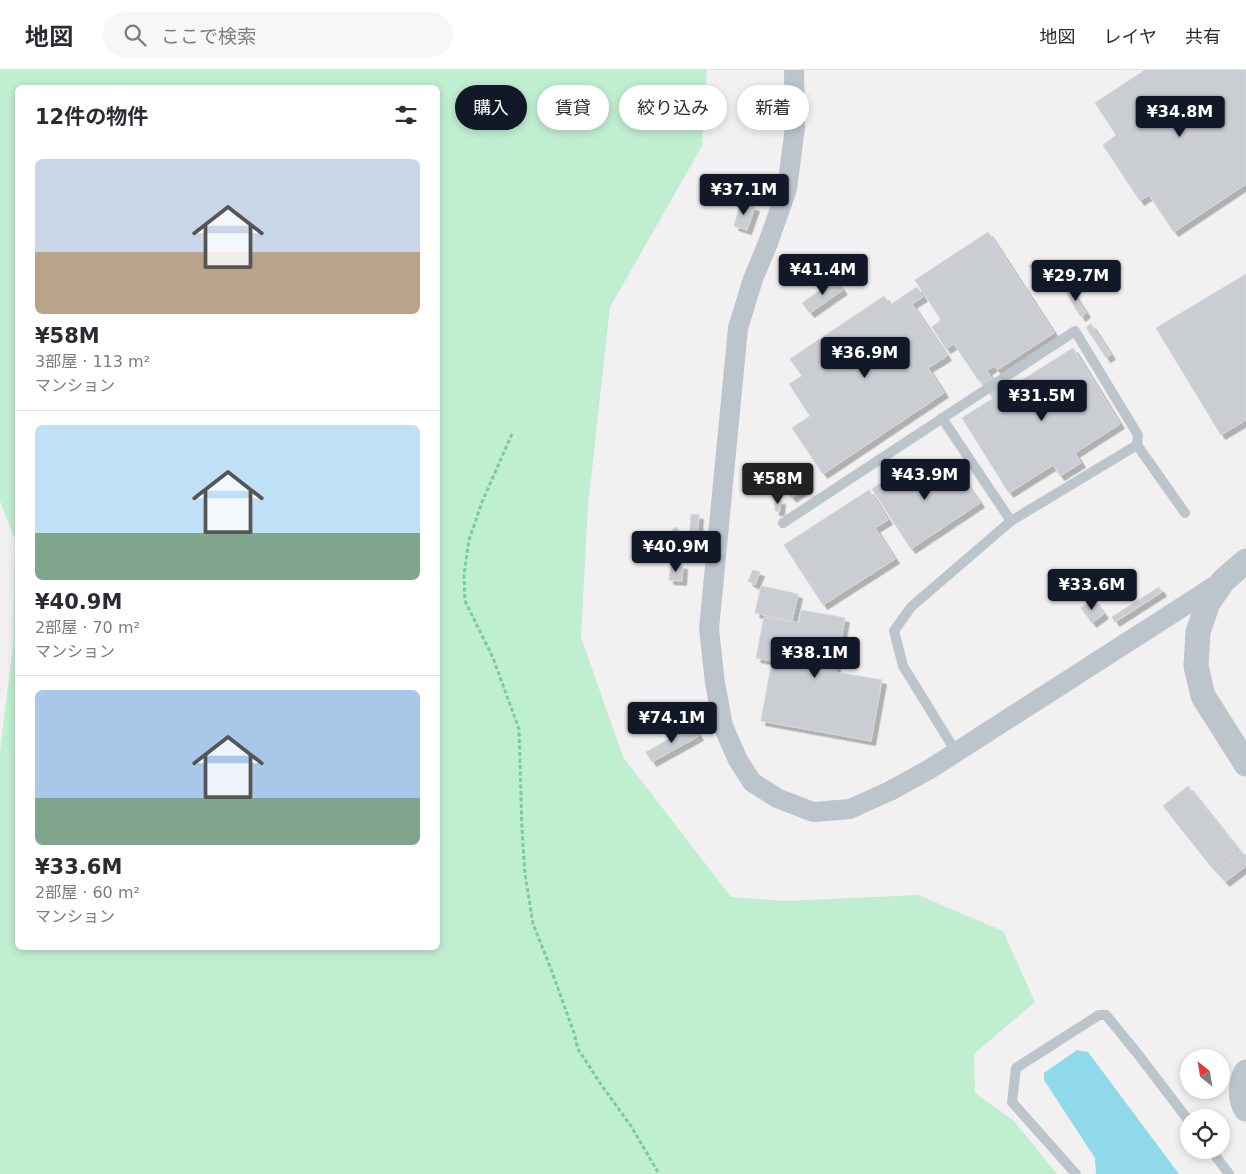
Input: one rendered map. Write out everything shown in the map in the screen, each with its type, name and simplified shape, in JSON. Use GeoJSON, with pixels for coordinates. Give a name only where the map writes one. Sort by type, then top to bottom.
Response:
{"type":"FeatureCollection","features":[{"type":"Feature","properties":{"kind":"street"},"geometry":{"type":"LineString","coordinates":[[794,70],[795,127],[787,189],[753,279],[738,328],[709,629],[715,683],[723,726],[738,760],[752,782],[777,798],[813,812],[850,808],[890,791],[930,770],[1223,581],[1246,561]]}},
{"type":"Feature","properties":{"kind":"street"},"geometry":{"type":"LineString","coordinates":[[1223,581],[1208,603],[1198,632],[1196,666],[1203,696],[1246,764]]}},
{"type":"Feature","properties":{"kind":"street"},"geometry":{"type":"LineString","coordinates":[[1246,1072],[1242,1081],[1243,1105],[1246,1109]]}},
{"type":"Feature","properties":{"kind":"lane"},"geometry":{"type":"LineString","coordinates":[[783,523],[1076,331],[1138,435],[1137,445],[1185,513]]}},
{"type":"Feature","properties":{"kind":"lane"},"geometry":{"type":"LineString","coordinates":[[942,418],[1010,521]]}},
{"type":"Feature","properties":{"kind":"lane"},"geometry":{"type":"LineString","coordinates":[[956,752],[903,666],[894,631],[912,607],[1010,521],[1137,445]]}},
{"type":"Feature","properties":{"kind":"lane"},"geometry":{"type":"LineString","coordinates":[[1076,1174],[1012,1102],[1016,1068],[1099,1015],[1106,1015],[1180,1109]]}},
{"type":"Feature","properties":{"kind":"lane"},"geometry":{"type":"LineString","coordinates":[[1218,1159],[1229,1174]]}},
{"type":"Feature","properties":{"kind":"path"},"geometry":{"type":"LineString","coordinates":[[512,434],[482,502],[469,540],[464,574],[465,602],[493,658],[520,729],[522,830],[525,874],[533,924],[561,996],[578,1049],[631,1126],[659,1174]]}},
{"type":"Feature","properties":{"kind":"green space"},"geometry":{"type":"Polygon","coordinates":[[[0,70],[707,70],[706,85],[619,85],[619,130],[703,130],[702,146],[610,307],[588,506],[581,637],[623,757],[731,897],[785,901],[918,895],[1003,931],[1035,1002],[974,1054],[975,1093],[1014,1121],[1057,1174],[0,1174],[0,751],[13,646],[15,540],[0,501],[0,70]]]}},
{"type":"Feature","properties":{"kind":"water"},"geometry":{"type":"Polygon","coordinates":[[[1077,1050],[1088,1052],[1179,1174],[1096,1174],[1095,1158],[1044,1080],[1044,1073],[1077,1050]]]}},
{"type":"Feature","properties":{"kind":"building"},"geometry":{"type":"Polygon","coordinates":[[[1145,70],[1246,70],[1246,184],[1174,232],[1149,195],[1140,201],[1103,145],[1116,135],[1095,103],[1145,70]]]}},
{"type":"Feature","properties":{"kind":"building"},"geometry":{"type":"Polygon","coordinates":[[[741,203],[755,207],[747,230],[734,226],[741,203]]]}},
{"type":"Feature","properties":{"kind":"building"},"geometry":{"type":"Polygon","coordinates":[[[988,232],[1054,333],[997,370],[994,366],[987,371],[1001,393],[993,399],[954,344],[946,349],[932,327],[941,320],[915,280],[988,232]]]}},
{"type":"Feature","properties":{"kind":"building"},"geometry":{"type":"Polygon","coordinates":[[[1033,263],[1043,274],[1039,278],[1029,266],[1033,263]]]}},
{"type":"Feature","properties":{"kind":"building"},"geometry":{"type":"Polygon","coordinates":[[[1246,274],[1246,420],[1221,435],[1156,328],[1246,274]]]}},
{"type":"Feature","properties":{"kind":"building"},"geometry":{"type":"Polygon","coordinates":[[[835,280],[843,290],[810,313],[802,303],[835,280]]]}},
{"type":"Feature","properties":{"kind":"building"},"geometry":{"type":"Polygon","coordinates":[[[917,287],[923,297],[912,304],[947,356],[928,368],[944,393],[823,474],[792,428],[810,416],[789,384],[802,376],[790,359],[884,296],[890,305],[917,287]]]}},
{"type":"Feature","properties":{"kind":"building"},"geometry":{"type":"Polygon","coordinates":[[[1070,288],[1086,313],[1081,317],[1065,291],[1070,288]]]}},
{"type":"Feature","properties":{"kind":"building"},"geometry":{"type":"Polygon","coordinates":[[[1091,324],[1111,355],[1106,358],[1086,327],[1091,324]]]}},
{"type":"Feature","properties":{"kind":"building"},"geometry":{"type":"Polygon","coordinates":[[[1073,348],[1120,424],[1075,453],[1081,463],[1060,476],[1053,465],[1009,493],[962,418],[1073,348]]]}},
{"type":"Feature","properties":{"kind":"building"},"geometry":{"type":"Polygon","coordinates":[[[950,460],[980,503],[911,549],[872,489],[910,464],[920,480],[950,460]]]}},
{"type":"Feature","properties":{"kind":"building"},"geometry":{"type":"Polygon","coordinates":[[[791,474],[802,491],[792,498],[780,481],[791,474]]]}},
{"type":"Feature","properties":{"kind":"building"},"geometry":{"type":"Polygon","coordinates":[[[869,490],[888,520],[875,528],[895,559],[823,605],[784,545],[869,490]]]}},
{"type":"Feature","properties":{"kind":"building"},"geometry":{"type":"Polygon","coordinates":[[[775,500],[781,500],[780,511],[775,511],[775,500]]]}},
{"type":"Feature","properties":{"kind":"building"},"geometry":{"type":"Polygon","coordinates":[[[691,514],[699,515],[696,557],[688,556],[691,514]]]}},
{"type":"Feature","properties":{"kind":"building"},"geometry":{"type":"Polygon","coordinates":[[[675,527],[679,530],[659,557],[655,554],[675,527]]]}},
{"type":"Feature","properties":{"kind":"building"},"geometry":{"type":"Polygon","coordinates":[[[671,564],[683,565],[682,581],[669,580],[671,564]]]}},
{"type":"Feature","properties":{"kind":"building"},"geometry":{"type":"Polygon","coordinates":[[[753,570],[760,572],[755,585],[748,581],[753,570]]]}},
{"type":"Feature","properties":{"kind":"building"},"geometry":{"type":"Polygon","coordinates":[[[761,586],[798,594],[792,621],[755,613],[761,586]]]}},
{"type":"Feature","properties":{"kind":"building"},"geometry":{"type":"Polygon","coordinates":[[[1159,587],[1162,592],[1115,622],[1112,617],[1159,587]]]}},
{"type":"Feature","properties":{"kind":"building"},"geometry":{"type":"Polygon","coordinates":[[[1093,599],[1104,614],[1092,623],[1081,608],[1093,599]]]}},
{"type":"Feature","properties":{"kind":"building"},"geometry":{"type":"Polygon","coordinates":[[[801,610],[845,618],[835,672],[882,680],[871,741],[761,721],[772,661],[756,658],[764,617],[799,623],[801,610]]]}},
{"type":"Feature","properties":{"kind":"building"},"geometry":{"type":"Polygon","coordinates":[[[693,726],[699,736],[652,762],[646,752],[693,726]]]}},
{"type":"Feature","properties":{"kind":"building"},"geometry":{"type":"Polygon","coordinates":[[[1188,786],[1238,849],[1213,869],[1163,806],[1188,786]]]}},
{"type":"Feature","properties":{"kind":"building"},"geometry":{"type":"Polygon","coordinates":[[[1240,850],[1246,858],[1246,866],[1225,882],[1215,870],[1240,850]]]}}]}
